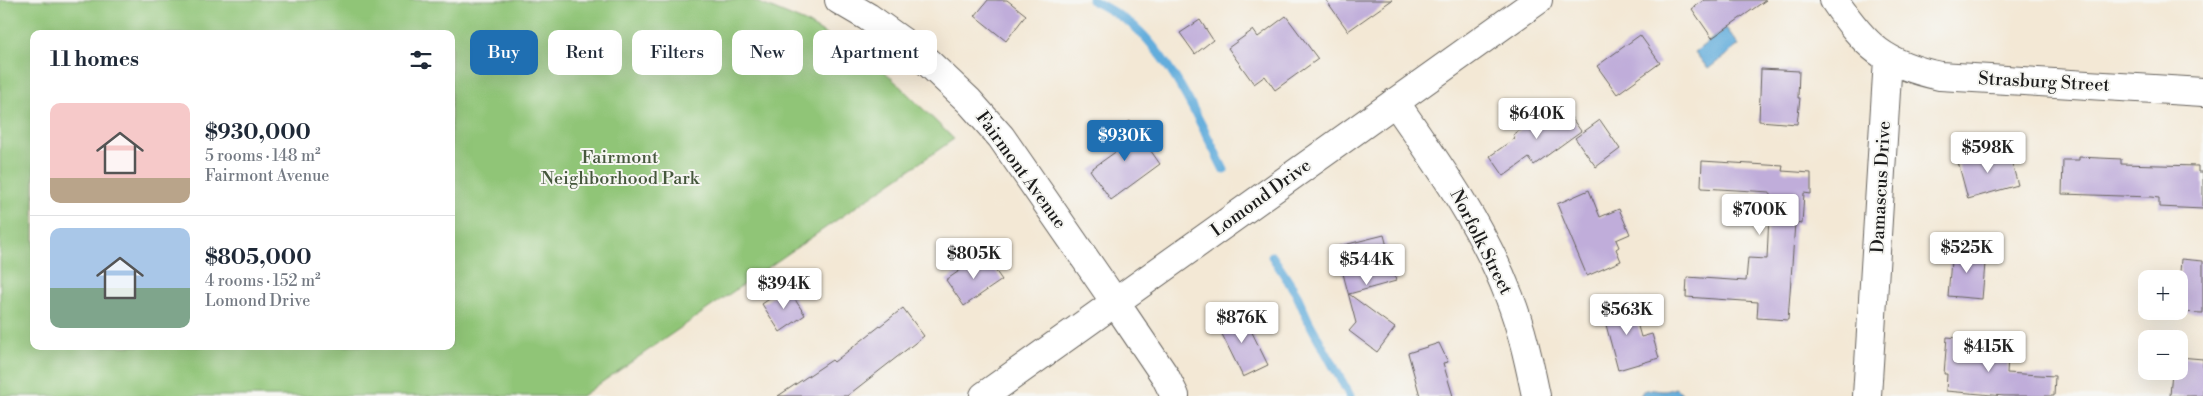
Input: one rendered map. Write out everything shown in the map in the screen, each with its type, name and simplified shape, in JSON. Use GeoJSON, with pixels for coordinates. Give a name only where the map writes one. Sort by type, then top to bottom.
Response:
{"type":"FeatureCollection","features":[{"type":"Feature","properties":{"kind":"street","name":"Fairmont Avenue"},"geometry":{"type":"LineString","coordinates":[[838,0],[868,17],[916,52],[969,101],[1001,137],[1165,376],[1175,396]]}},
{"type":"Feature","properties":{"kind":"street","name":"Lomond Drive"},"geometry":{"type":"LineString","coordinates":[[984,396],[1538,0]]}},
{"type":"Feature","properties":{"kind":"street"},"geometry":{"type":"LineString","coordinates":[[1834,0],[1856,31],[1872,48],[1888,59]]}},
{"type":"Feature","properties":{"kind":"street","name":"Strasburg Street"},"geometry":{"type":"LineString","coordinates":[[1888,59],[1912,70],[1940,76],[2203,92]]}},
{"type":"Feature","properties":{"kind":"street","name":"Damascus Drive"},"geometry":{"type":"LineString","coordinates":[[1867,396],[1888,59]]}},
{"type":"Feature","properties":{"kind":"street","name":"Norfolk Street"},"geometry":{"type":"LineString","coordinates":[[1395,102],[1455,189],[1485,241],[1509,296],[1524,342],[1536,396]]}},
{"type":"Feature","properties":{"kind":"green space","name":"Fairmont Neighborhood Park"},"geometry":{"type":"Polygon","coordinates":[[[0,0],[752,0],[805,22],[818,30],[813,30],[813,75],[888,75],[954,139],[582,396],[0,396],[0,0]]]}},
{"type":"Feature","properties":{"kind":"water"},"geometry":{"type":"Polygon","coordinates":[[[1726,28],[1739,45],[1708,69],[1695,52],[1726,28]]]}},
{"type":"Feature","properties":{"kind":"water"},"geometry":{"type":"Polygon","coordinates":[[[1675,388],[1681,392],[1682,396],[1640,396],[1643,391],[1666,391],[1675,388]]]}},
{"type":"Feature","properties":{"kind":"building"},"geometry":{"type":"Polygon","coordinates":[[[988,0],[1007,0],[1026,15],[1006,41],[975,16],[988,0]]]}},
{"type":"Feature","properties":{"kind":"building"},"geometry":{"type":"Polygon","coordinates":[[[1326,0],[1392,0],[1348,31],[1326,0]]]}},
{"type":"Feature","properties":{"kind":"building"},"geometry":{"type":"Polygon","coordinates":[[[1704,0],[1766,0],[1712,38],[1692,9],[1704,0]]]}},
{"type":"Feature","properties":{"kind":"building"},"geometry":{"type":"Polygon","coordinates":[[[1286,16],[1318,59],[1275,90],[1265,76],[1254,84],[1228,48],[1253,30],[1258,37],[1286,16]]]}},
{"type":"Feature","properties":{"kind":"building"},"geometry":{"type":"Polygon","coordinates":[[[1200,20],[1213,40],[1195,54],[1180,33],[1200,20]]]}},
{"type":"Feature","properties":{"kind":"building"},"geometry":{"type":"Polygon","coordinates":[[[1640,35],[1660,63],[1617,94],[1597,66],[1640,35]]]}},
{"type":"Feature","properties":{"kind":"building"},"geometry":{"type":"Polygon","coordinates":[[[1761,69],[1799,71],[1798,98],[1800,98],[1797,124],[1759,121],[1761,69]]]}},
{"type":"Feature","properties":{"kind":"building"},"geometry":{"type":"Polygon","coordinates":[[[1560,102],[1581,131],[1534,165],[1529,158],[1504,176],[1490,156],[1515,138],[1513,135],[1560,102]]]}},
{"type":"Feature","properties":{"kind":"building"},"geometry":{"type":"Polygon","coordinates":[[[1600,120],[1620,149],[1596,167],[1575,138],[1600,120]]]}},
{"type":"Feature","properties":{"kind":"building"},"geometry":{"type":"Polygon","coordinates":[[[1130,121],[1160,164],[1111,200],[1090,170],[1121,148],[1111,134],[1130,121]]]}},
{"type":"Feature","properties":{"kind":"building"},"geometry":{"type":"Polygon","coordinates":[[[2008,149],[2018,185],[1968,199],[1958,162],[2008,149]]]}},
{"type":"Feature","properties":{"kind":"building"},"geometry":{"type":"Polygon","coordinates":[[[2079,157],[2121,159],[2121,164],[2198,166],[2198,172],[2203,172],[2203,209],[2159,207],[2159,198],[2151,197],[2062,194],[2063,160],[2079,160],[2079,157]]]}},
{"type":"Feature","properties":{"kind":"building"},"geometry":{"type":"Polygon","coordinates":[[[1702,161],[1783,166],[1782,171],[1811,173],[1811,194],[1804,193],[1802,224],[1795,223],[1788,320],[1757,318],[1758,302],[1686,297],[1687,277],[1746,281],[1748,258],[1767,259],[1770,192],[1702,188],[1702,161]]]}},
{"type":"Feature","properties":{"kind":"building"},"geometry":{"type":"Polygon","coordinates":[[[1589,190],[1600,217],[1619,209],[1630,234],[1616,240],[1619,247],[1616,249],[1621,261],[1587,276],[1557,204],[1589,190]]]}},
{"type":"Feature","properties":{"kind":"building"},"geometry":{"type":"Polygon","coordinates":[[[1384,235],[1396,281],[1349,294],[1395,328],[1377,352],[1349,331],[1356,323],[1336,247],[1384,235]]]}},
{"type":"Feature","properties":{"kind":"building"},"geometry":{"type":"Polygon","coordinates":[[[1952,249],[1986,252],[1982,299],[1948,296],[1952,249]]]}},
{"type":"Feature","properties":{"kind":"building"},"geometry":{"type":"Polygon","coordinates":[[[984,254],[1002,280],[964,306],[946,280],[984,254]]]}},
{"type":"Feature","properties":{"kind":"building"},"geometry":{"type":"Polygon","coordinates":[[[2181,259],[2203,261],[2203,313],[2188,312],[2188,270],[2180,270],[2181,259]]]}},
{"type":"Feature","properties":{"kind":"building"},"geometry":{"type":"Polygon","coordinates":[[[787,287],[805,315],[780,332],[762,304],[787,287]]]}},
{"type":"Feature","properties":{"kind":"building"},"geometry":{"type":"Polygon","coordinates":[[[1630,298],[1641,337],[1652,334],[1659,358],[1618,370],[1601,306],[1630,298]]]}},
{"type":"Feature","properties":{"kind":"building"},"geometry":{"type":"Polygon","coordinates":[[[903,308],[924,336],[847,396],[778,396],[832,360],[834,362],[903,308]]]}},
{"type":"Feature","properties":{"kind":"building"},"geometry":{"type":"Polygon","coordinates":[[[1242,312],[1268,365],[1243,377],[1217,324],[1242,312]]]}},
{"type":"Feature","properties":{"kind":"building"},"geometry":{"type":"Polygon","coordinates":[[[1947,337],[1982,340],[1981,349],[1999,351],[1999,356],[2008,357],[2007,373],[2055,376],[2054,396],[2004,396],[1946,391],[1947,374],[1944,374],[1947,337]]]}},
{"type":"Feature","properties":{"kind":"building"},"geometry":{"type":"Polygon","coordinates":[[[1439,343],[1448,362],[1443,363],[1453,396],[1420,396],[1408,353],[1439,343]]]}},
{"type":"Feature","properties":{"kind":"building"},"geometry":{"type":"Polygon","coordinates":[[[2188,358],[2203,359],[2203,396],[2170,396],[2171,380],[2188,380],[2188,358]]]}},
{"type":"Feature","properties":{"kind":"waterway"},"geometry":{"type":"LineString","coordinates":[[1092,0],[1135,27],[1149,41],[1174,75],[1224,170]]}},
{"type":"Feature","properties":{"kind":"waterway"},"geometry":{"type":"LineString","coordinates":[[1272,256],[1296,293],[1309,322],[1350,396]]}}]}
